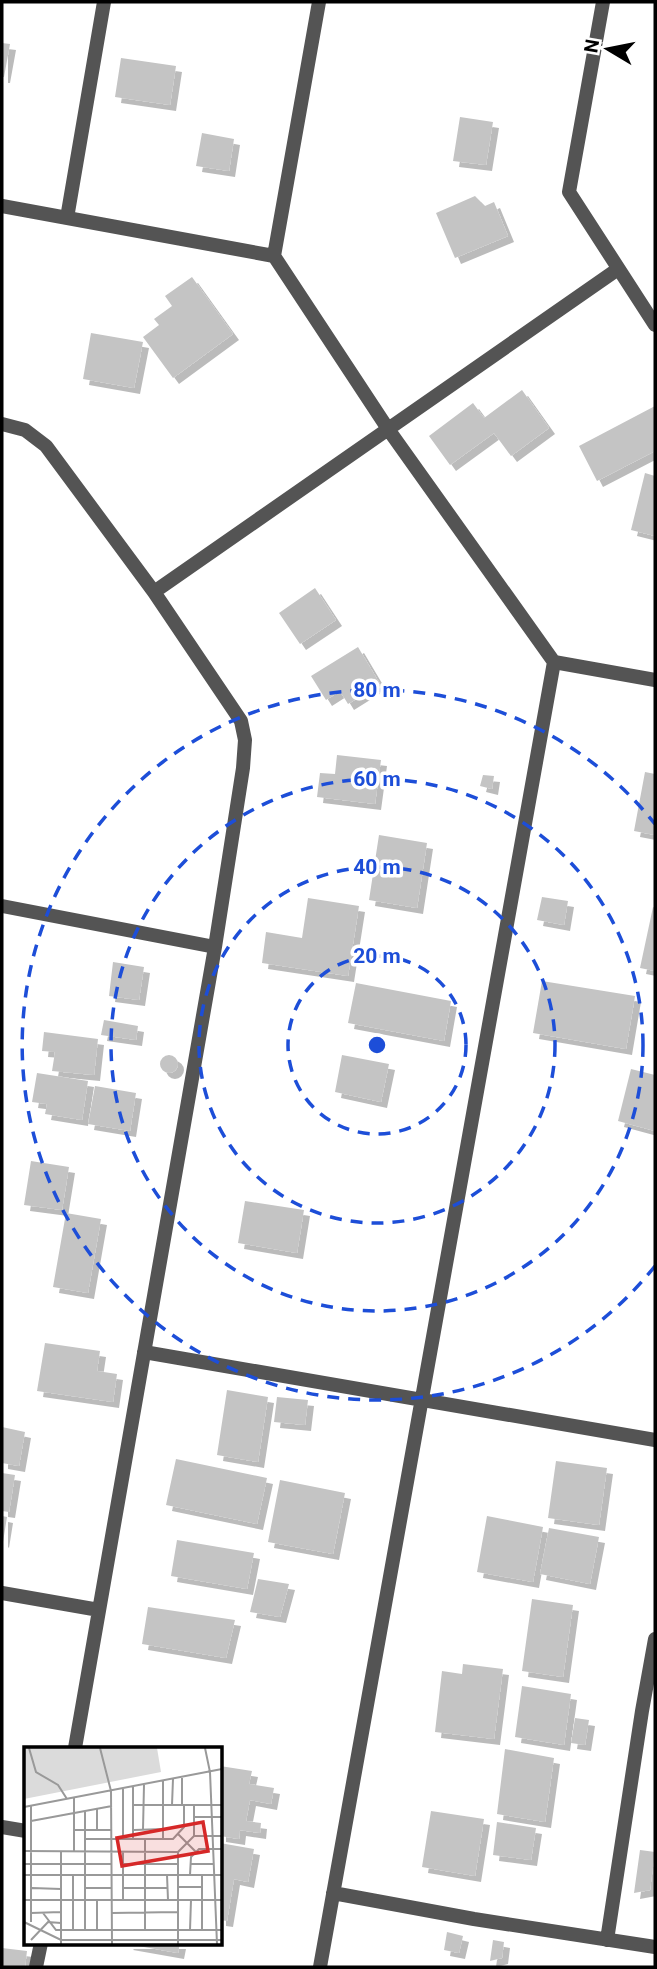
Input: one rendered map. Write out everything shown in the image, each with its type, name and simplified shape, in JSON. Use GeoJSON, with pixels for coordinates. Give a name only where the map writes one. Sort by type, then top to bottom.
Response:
{"type":"FeatureCollection","features":[{"type":"Feature","properties":{"kind":"street"},"geometry":{"type":"LineString","coordinates":[[67,218],[104,2]]}},
{"type":"Feature","properties":{"kind":"street"},"geometry":{"type":"LineString","coordinates":[[319,2],[274,256],[388,429],[554,662],[655,680]]}},
{"type":"Feature","properties":{"kind":"street"},"geometry":{"type":"LineString","coordinates":[[603,2],[569,192],[655,325]]}},
{"type":"Feature","properties":{"kind":"street"},"geometry":{"type":"LineString","coordinates":[[2,206],[274,256]]}},
{"type":"Feature","properties":{"kind":"street"},"geometry":{"type":"LineString","coordinates":[[154,592],[618,269]]}},
{"type":"Feature","properties":{"kind":"street"},"geometry":{"type":"LineString","coordinates":[[2,424],[25,430],[46,446],[154,592],[241,721],[245,740],[215,947],[75,1747]]}},
{"type":"Feature","properties":{"kind":"street"},"geometry":{"type":"LineString","coordinates":[[320,1967],[554,662]]}},
{"type":"Feature","properties":{"kind":"street"},"geometry":{"type":"LineString","coordinates":[[2,906],[215,947]]}},
{"type":"Feature","properties":{"kind":"street"},"geometry":{"type":"LineString","coordinates":[[144,1352],[655,1440]]}},
{"type":"Feature","properties":{"kind":"street"},"geometry":{"type":"LineString","coordinates":[[2,1593],[99,1610]]}},
{"type":"Feature","properties":{"kind":"street"},"geometry":{"type":"LineString","coordinates":[[607,1940],[655,1639]]}},
{"type":"Feature","properties":{"kind":"street"},"geometry":{"type":"LineString","coordinates":[[2,1827],[24,1831]]}},
{"type":"Feature","properties":{"kind":"street"},"geometry":{"type":"LineString","coordinates":[[333,1893],[474,1919],[655,1947]]}},
{"type":"Feature","properties":{"kind":"street"},"geometry":{"type":"LineString","coordinates":[[36,1967],[41,1944]]}},
{"type":"Feature","properties":{"kind":"building"},"geometry":{"type":"Polygon","coordinates":[[[2,43],[10,44],[4,77],[2,77],[2,43]]]}},
{"type":"Feature","properties":{"kind":"building"},"geometry":{"type":"Polygon","coordinates":[[[121,58],[176,66],[170,105],[115,97],[121,58]]]}},
{"type":"Feature","properties":{"kind":"building"},"geometry":{"type":"Polygon","coordinates":[[[460,117],[493,122],[486,165],[453,161],[460,117]]]}},
{"type":"Feature","properties":{"kind":"building"},"geometry":{"type":"Polygon","coordinates":[[[202,133],[234,139],[229,171],[196,166],[202,133]]]}},
{"type":"Feature","properties":{"kind":"building"},"geometry":{"type":"Polygon","coordinates":[[[475,196],[485,206],[494,202],[508,236],[455,258],[436,213],[475,196]]]}},
{"type":"Feature","properties":{"kind":"building"},"geometry":{"type":"Polygon","coordinates":[[[192,277],[233,334],[173,378],[143,337],[159,325],[154,319],[172,306],[165,296],[192,277]]]}},
{"type":"Feature","properties":{"kind":"building"},"geometry":{"type":"Polygon","coordinates":[[[91,333],[143,342],[134,388],[83,379],[91,333]]]}},
{"type":"Feature","properties":{"kind":"building"},"geometry":{"type":"Polygon","coordinates":[[[522,390],[549,428],[511,456],[494,433],[450,465],[429,436],[473,403],[484,418],[522,390]]]}},
{"type":"Feature","properties":{"kind":"building"},"geometry":{"type":"Polygon","coordinates":[[[655,406],[655,451],[597,481],[579,446],[655,406]]]}},
{"type":"Feature","properties":{"kind":"building"},"geometry":{"type":"Polygon","coordinates":[[[645,473],[655,476],[655,536],[631,530],[645,473]]]}},
{"type":"Feature","properties":{"kind":"building"},"geometry":{"type":"Polygon","coordinates":[[[315,588],[336,620],[300,644],[279,613],[315,588]]]}},
{"type":"Feature","properties":{"kind":"building"},"geometry":{"type":"Polygon","coordinates":[[[358,647],[380,684],[348,704],[340,691],[326,700],[311,676],[358,647]]]}},
{"type":"Feature","properties":{"kind":"building"},"geometry":{"type":"Polygon","coordinates":[[[337,755],[381,760],[375,804],[317,797],[320,773],[335,774],[337,755]]]}},
{"type":"Feature","properties":{"kind":"building"},"geometry":{"type":"Polygon","coordinates":[[[645,772],[655,774],[655,835],[634,831],[645,772]]]}},
{"type":"Feature","properties":{"kind":"building"},"geometry":{"type":"Polygon","coordinates":[[[483,775],[494,776],[492,789],[480,786],[483,775]]]}},
{"type":"Feature","properties":{"kind":"building"},"geometry":{"type":"Polygon","coordinates":[[[379,835],[427,843],[417,908],[369,900],[379,835]]]}},
{"type":"Feature","properties":{"kind":"building"},"geometry":{"type":"Polygon","coordinates":[[[542,897],[568,901],[564,925],[537,920],[542,897]]]}},
{"type":"Feature","properties":{"kind":"building"},"geometry":{"type":"Polygon","coordinates":[[[308,898],[359,906],[348,976],[262,963],[266,932],[302,938],[308,898]]]}},
{"type":"Feature","properties":{"kind":"building"},"geometry":{"type":"Polygon","coordinates":[[[653,907],[655,908],[655,971],[640,968],[653,907]]]}},
{"type":"Feature","properties":{"kind":"building"},"geometry":{"type":"Polygon","coordinates":[[[113,962],[144,967],[139,1000],[109,996],[113,962]]]}},
{"type":"Feature","properties":{"kind":"building"},"geometry":{"type":"Polygon","coordinates":[[[542,981],[635,996],[626,1049],[533,1033],[542,981]]]}},
{"type":"Feature","properties":{"kind":"building"},"geometry":{"type":"Polygon","coordinates":[[[356,983],[451,1001],[444,1041],[348,1023],[356,983]]]}},
{"type":"Feature","properties":{"kind":"building"},"geometry":{"type":"Polygon","coordinates":[[[104,1020],[138,1026],[136,1040],[101,1035],[104,1020]]]}},
{"type":"Feature","properties":{"kind":"building"},"geometry":{"type":"Polygon","coordinates":[[[44,1032],[98,1039],[94,1075],[52,1071],[55,1052],[42,1051],[44,1032]]]}},
{"type":"Feature","properties":{"kind":"building"},"geometry":{"type":"Polygon","coordinates":[[[169,1055],[175,1058],[178,1064],[175,1070],[169,1073],[163,1070],[160,1064],[163,1058],[169,1055]]]}},
{"type":"Feature","properties":{"kind":"building"},"geometry":{"type":"Polygon","coordinates":[[[342,1055],[389,1064],[381,1102],[335,1092],[342,1055]]]}},
{"type":"Feature","properties":{"kind":"building"},"geometry":{"type":"Polygon","coordinates":[[[631,1069],[655,1075],[655,1131],[618,1121],[631,1069]]]}},
{"type":"Feature","properties":{"kind":"building"},"geometry":{"type":"Polygon","coordinates":[[[37,1073],[88,1081],[82,1120],[45,1114],[47,1104],[32,1102],[37,1073]]]}},
{"type":"Feature","properties":{"kind":"building"},"geometry":{"type":"Polygon","coordinates":[[[95,1086],[136,1093],[130,1131],[88,1124],[95,1086]]]}},
{"type":"Feature","properties":{"kind":"building"},"geometry":{"type":"Polygon","coordinates":[[[31,1161],[69,1167],[62,1210],[24,1205],[31,1161]]]}},
{"type":"Feature","properties":{"kind":"building"},"geometry":{"type":"Polygon","coordinates":[[[245,1201],[304,1210],[297,1253],[238,1243],[245,1201]]]}},
{"type":"Feature","properties":{"kind":"building"},"geometry":{"type":"Polygon","coordinates":[[[66,1213],[101,1219],[88,1293],[53,1287],[66,1213]]]}},
{"type":"Feature","properties":{"kind":"building"},"geometry":{"type":"Polygon","coordinates":[[[45,1343],[100,1351],[97,1371],[117,1374],[113,1402],[37,1391],[45,1343]]]}},
{"type":"Feature","properties":{"kind":"building"},"geometry":{"type":"Polygon","coordinates":[[[227,1390],[268,1397],[258,1462],[217,1455],[227,1390]]]}},
{"type":"Feature","properties":{"kind":"building"},"geometry":{"type":"Polygon","coordinates":[[[277,1397],[308,1400],[305,1425],[274,1422],[277,1397]]]}},
{"type":"Feature","properties":{"kind":"building"},"geometry":{"type":"Polygon","coordinates":[[[2,1427],[25,1432],[19,1466],[2,1463],[2,1427]]]}},
{"type":"Feature","properties":{"kind":"building"},"geometry":{"type":"Polygon","coordinates":[[[176,1459],[267,1478],[257,1524],[166,1505],[176,1459]]]}},
{"type":"Feature","properties":{"kind":"building"},"geometry":{"type":"Polygon","coordinates":[[[556,1461],[607,1468],[599,1525],[548,1518],[556,1461]]]}},
{"type":"Feature","properties":{"kind":"building"},"geometry":{"type":"Polygon","coordinates":[[[2,1473],[15,1475],[9,1512],[2,1511],[2,1473]]]}},
{"type":"Feature","properties":{"kind":"building"},"geometry":{"type":"Polygon","coordinates":[[[280,1480],[345,1493],[333,1554],[268,1542],[280,1480]]]}},
{"type":"Feature","properties":{"kind":"building"},"geometry":{"type":"Polygon","coordinates":[[[2,1516],[7,1517],[3,1542],[2,1541],[2,1516]]]}},
{"type":"Feature","properties":{"kind":"building"},"geometry":{"type":"Polygon","coordinates":[[[487,1516],[543,1527],[533,1582],[477,1572],[487,1516]]]}},
{"type":"Feature","properties":{"kind":"building"},"geometry":{"type":"Polygon","coordinates":[[[549,1528],[599,1537],[590,1584],[540,1574],[549,1528]]]}},
{"type":"Feature","properties":{"kind":"building"},"geometry":{"type":"Polygon","coordinates":[[[177,1540],[254,1553],[247,1589],[171,1576],[177,1540]]]}},
{"type":"Feature","properties":{"kind":"building"},"geometry":{"type":"Polygon","coordinates":[[[258,1579],[289,1584],[280,1617],[250,1612],[258,1579]]]}},
{"type":"Feature","properties":{"kind":"building"},"geometry":{"type":"Polygon","coordinates":[[[532,1599],[573,1605],[563,1677],[522,1671],[532,1599]]]}},
{"type":"Feature","properties":{"kind":"building"},"geometry":{"type":"Polygon","coordinates":[[[148,1607],[235,1620],[226,1658],[142,1644],[148,1607]]]}},
{"type":"Feature","properties":{"kind":"building"},"geometry":{"type":"Polygon","coordinates":[[[463,1664],[503,1669],[494,1739],[435,1732],[442,1671],[462,1674],[463,1664]]]}},
{"type":"Feature","properties":{"kind":"building"},"geometry":{"type":"Polygon","coordinates":[[[522,1686],[571,1694],[564,1745],[515,1737],[522,1686]]]}},
{"type":"Feature","properties":{"kind":"building"},"geometry":{"type":"Polygon","coordinates":[[[575,1718],[589,1720],[585,1745],[571,1743],[575,1718]]]}},
{"type":"Feature","properties":{"kind":"building"},"geometry":{"type":"Polygon","coordinates":[[[505,1749],[554,1758],[545,1822],[497,1814],[505,1749]]]}},
{"type":"Feature","properties":{"kind":"building"},"geometry":{"type":"Polygon","coordinates":[[[222,1766],[252,1771],[249,1784],[274,1788],[271,1804],[250,1800],[246,1821],[261,1823],[260,1833],[240,1830],[239,1839],[222,1836],[222,1766]]]}},
{"type":"Feature","properties":{"kind":"building"},"geometry":{"type":"Polygon","coordinates":[[[431,1811],[484,1819],[475,1876],[422,1867],[431,1811]]]}},
{"type":"Feature","properties":{"kind":"building"},"geometry":{"type":"Polygon","coordinates":[[[497,1822],[536,1828],[531,1860],[493,1855],[497,1822]]]}},
{"type":"Feature","properties":{"kind":"building"},"geometry":{"type":"Polygon","coordinates":[[[222,1843],[254,1849],[248,1882],[234,1879],[227,1921],[222,1920],[222,1843]]]}},
{"type":"Feature","properties":{"kind":"building"},"geometry":{"type":"Polygon","coordinates":[[[640,1850],[655,1852],[650,1890],[634,1893],[640,1850]]]}},
{"type":"Feature","properties":{"kind":"building"},"geometry":{"type":"Polygon","coordinates":[[[447,1932],[463,1936],[459,1953],[444,1950],[447,1932]]]}},
{"type":"Feature","properties":{"kind":"building"},"geometry":{"type":"Polygon","coordinates":[[[493,1940],[504,1942],[502,1958],[490,1961],[493,1940]]]}},
{"type":"Feature","properties":{"kind":"building"},"geometry":{"type":"Polygon","coordinates":[[[127,1944],[180,1944],[178,1953],[127,1944]]]}},
{"type":"Feature","properties":{"kind":"building"},"geometry":{"type":"Polygon","coordinates":[[[2,1948],[27,1951],[25,1967],[2,1967],[2,1948]]]}}]}
